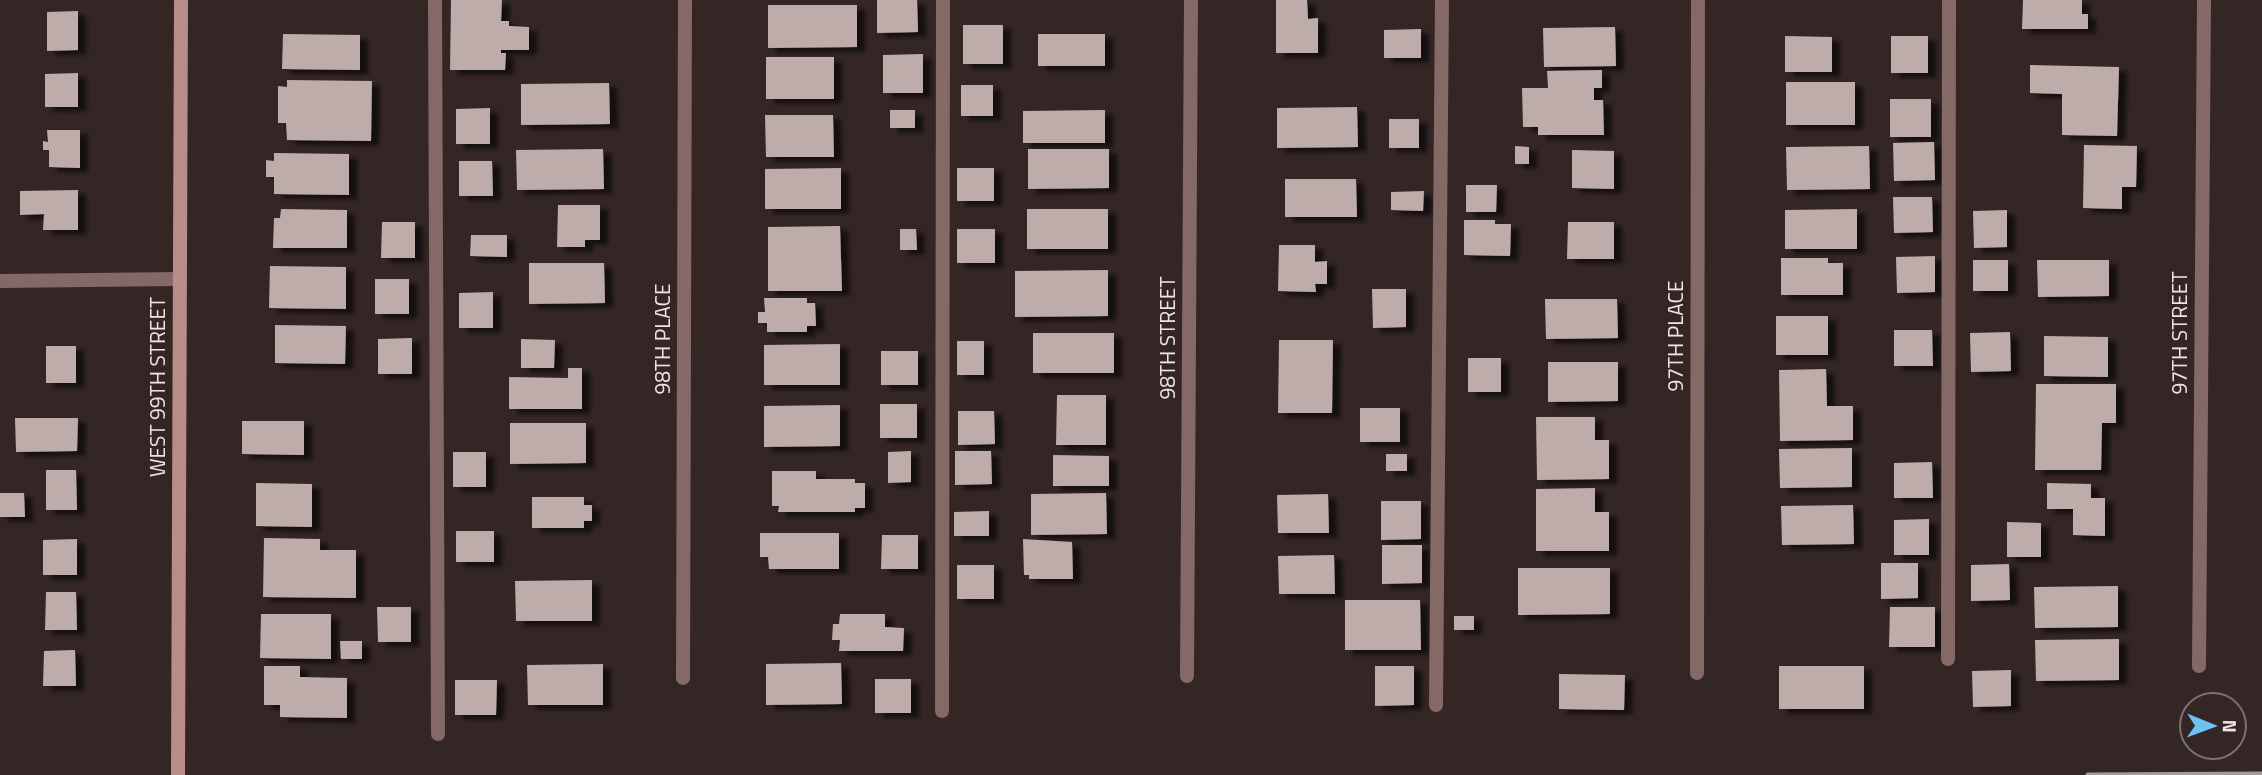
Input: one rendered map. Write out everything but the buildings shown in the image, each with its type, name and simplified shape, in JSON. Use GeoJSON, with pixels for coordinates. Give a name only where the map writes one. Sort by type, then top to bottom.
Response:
{"type":"FeatureCollection","features":[{"type":"Feature","properties":{"kind":"street","name":"WEST 99TH STREET"},"geometry":{"type":"LineString","coordinates":[[178,775],[181,0]]}},
{"type":"Feature","properties":{"kind":"street"},"geometry":{"type":"LineString","coordinates":[[435,0],[438,734]]}},
{"type":"Feature","properties":{"kind":"street","name":"98TH PLACE"},"geometry":{"type":"LineString","coordinates":[[683,678],[685,0]]}},
{"type":"Feature","properties":{"kind":"street"},"geometry":{"type":"LineString","coordinates":[[942,710],[943,0]]}},
{"type":"Feature","properties":{"kind":"street","name":"98TH STREET"},"geometry":{"type":"LineString","coordinates":[[1186,676],[1191,0]]}},
{"type":"Feature","properties":{"kind":"street"},"geometry":{"type":"LineString","coordinates":[[1436,705],[1441,0]]}},
{"type":"Feature","properties":{"kind":"street","name":"97TH PLACE"},"geometry":{"type":"LineString","coordinates":[[1696,673],[1698,0]]}},
{"type":"Feature","properties":{"kind":"street"},"geometry":{"type":"LineString","coordinates":[[1948,659],[1950,0]]}},
{"type":"Feature","properties":{"kind":"street","name":"97TH STREET"},"geometry":{"type":"LineString","coordinates":[[2199,666],[2204,0]]}},
{"type":"Feature","properties":{"kind":"street"},"geometry":{"type":"LineString","coordinates":[[0,281],[180,279]]}},
{"type":"Feature","properties":{"kind":"railway"},"geometry":{"type":"LineString","coordinates":[[2088,775],[2262,774]]}}]}
